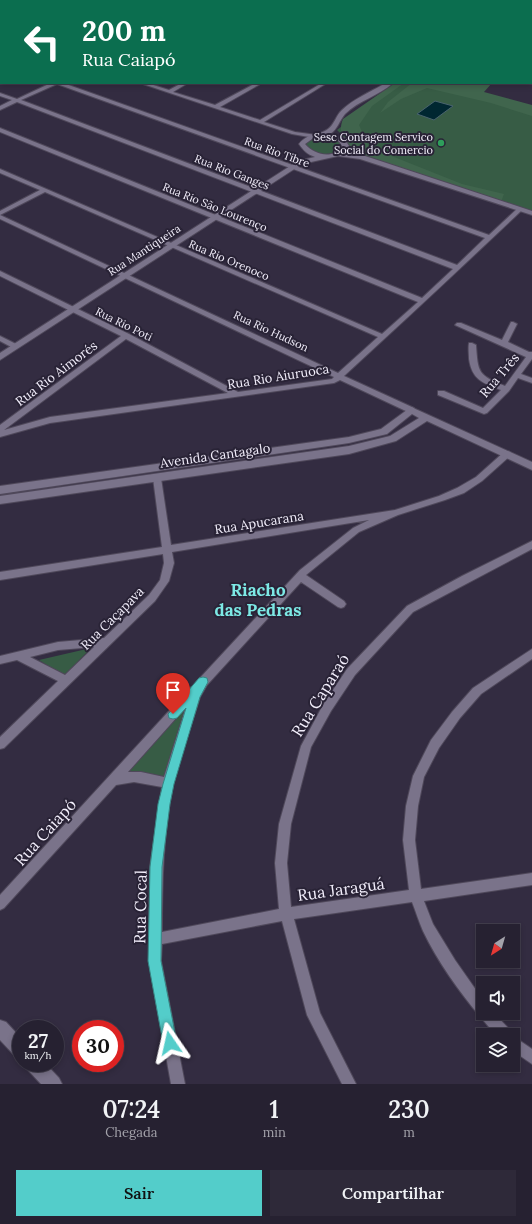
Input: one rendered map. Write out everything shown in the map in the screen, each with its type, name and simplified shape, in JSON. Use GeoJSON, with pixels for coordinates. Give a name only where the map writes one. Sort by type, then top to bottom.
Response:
{"type":"FeatureCollection","features":[{"type":"Feature","properties":{"kind":"street"},"geometry":{"type":"LineString","coordinates":[[0,108],[54,84]]}},
{"type":"Feature","properties":{"kind":"street","name":"Rua Rio Tibre"},"geometry":{"type":"LineString","coordinates":[[59,84],[490,238]]}},
{"type":"Feature","properties":{"kind":"street"},"geometry":{"type":"LineString","coordinates":[[145,84],[294,133],[340,139]]}},
{"type":"Feature","properties":{"kind":"street"},"geometry":{"type":"LineString","coordinates":[[169,92],[184,84]]}},
{"type":"Feature","properties":{"kind":"street"},"geometry":{"type":"LineString","coordinates":[[216,107],[258,84]]}},
{"type":"Feature","properties":{"kind":"street"},"geometry":{"type":"LineString","coordinates":[[260,122],[323,84]]}},
{"type":"Feature","properties":{"kind":"street"},"geometry":{"type":"LineString","coordinates":[[323,136],[333,129],[336,119],[343,112],[388,84]]}},
{"type":"Feature","properties":{"kind":"street","name":"Rua Rio Ganges"},"geometry":{"type":"LineString","coordinates":[[0,94],[458,268]]}},
{"type":"Feature","properties":{"kind":"street"},"geometry":{"type":"LineString","coordinates":[[333,129],[345,146],[361,157],[532,214]]}},
{"type":"Feature","properties":{"kind":"street","name":"Rua Rio São Lourenço"},"geometry":{"type":"LineString","coordinates":[[0,130],[423,301]]}},
{"type":"Feature","properties":{"kind":"street"},"geometry":{"type":"LineString","coordinates":[[294,133],[303,142],[302,144],[305,150],[316,155],[326,156]]}},
{"type":"Feature","properties":{"kind":"street"},"geometry":{"type":"LineString","coordinates":[[303,142],[315,136]]}},
{"type":"Feature","properties":{"kind":"street"},"geometry":{"type":"LineString","coordinates":[[338,154],[343,151],[345,146]]}},
{"type":"Feature","properties":{"kind":"street"},"geometry":{"type":"LineString","coordinates":[[300,162],[305,150]]}},
{"type":"Feature","properties":{"kind":"street","name":"Rua Mantiqueira"},"geometry":{"type":"LineString","coordinates":[[0,357],[213,217],[300,162],[338,154],[361,157]]}},
{"type":"Feature","properties":{"kind":"street","name":"Rua Rio Orenoco"},"geometry":{"type":"LineString","coordinates":[[0,171],[384,337]]}},
{"type":"Feature","properties":{"kind":"street"},"geometry":{"type":"LineString","coordinates":[[0,213],[45,190]]}},
{"type":"Feature","properties":{"kind":"street","name":"Rua Rio Aiuruoca"},"geometry":{"type":"LineString","coordinates":[[0,434],[50,420],[334,381],[341,377],[520,209]]}},
{"type":"Feature","properties":{"kind":"street","name":"Rua Rio Hudson"},"geometry":{"type":"LineString","coordinates":[[0,217],[123,276],[532,466]]}},
{"type":"Feature","properties":{"kind":"street","name":"Rua Rio Poti"},"geometry":{"type":"LineString","coordinates":[[0,273],[126,336],[238,395]]}},
{"type":"Feature","properties":{"kind":"street"},"geometry":{"type":"LineString","coordinates":[[504,343],[513,324]]}},
{"type":"Feature","properties":{"kind":"street"},"geometry":{"type":"LineString","coordinates":[[459,325],[532,355]]}},
{"type":"Feature","properties":{"kind":"street","name":"Rua Rio Aimorés"},"geometry":{"type":"LineString","coordinates":[[0,429],[126,336]]}},
{"type":"Feature","properties":{"kind":"street"},"geometry":{"type":"LineString","coordinates":[[0,338],[15,347]]}},
{"type":"Feature","properties":{"kind":"street"},"geometry":{"type":"LineString","coordinates":[[472,345],[473,369],[478,376],[506,389]]}},
{"type":"Feature","properties":{"kind":"street","name":"Rua Três"},"geometry":{"type":"LineString","coordinates":[[441,393],[484,411],[506,389],[532,355]]}},
{"type":"Feature","properties":{"kind":"street"},"geometry":{"type":"LineString","coordinates":[[516,375],[532,381]]}},
{"type":"Feature","properties":{"kind":"street","name":"Avenida Cantagalo"},"geometry":{"type":"LineString","coordinates":[[0,490],[349,440],[384,432],[411,410]]}},
{"type":"Feature","properties":{"kind":"street","name":"Avenida Cantagalo"},"geometry":{"type":"LineString","coordinates":[[0,500],[349,450],[393,439],[427,417]]}},
{"type":"Feature","properties":{"kind":"street","name":"Rua Apucarana"},"geometry":{"type":"LineString","coordinates":[[0,576],[167,551],[395,513],[452,494],[468,486],[484,475],[507,454]]}},
{"type":"Feature","properties":{"kind":"street","name":"Rua Caçapava"},"geometry":{"type":"LineString","coordinates":[[0,744],[152,598],[164,581],[169,563],[157,478]]}},
{"type":"Feature","properties":{"kind":"street","name":"Rua Cocal"},"geometry":{"type":"LineString","coordinates":[[178,1084],[155,961],[156,867],[168,784],[195,696],[203,682],[300,576],[356,530],[395,513]]}},
{"type":"Feature","properties":{"kind":"street","name":"Rua Caparaó"},"geometry":{"type":"LineString","coordinates":[[349,1084],[314,1015],[286,914],[281,863],[285,824],[295,782],[306,746],[327,708],[351,672],[410,609],[532,545]]}},
{"type":"Feature","properties":{"kind":"street"},"geometry":{"type":"LineString","coordinates":[[300,576],[342,604]]}},
{"type":"Feature","properties":{"kind":"street"},"geometry":{"type":"LineString","coordinates":[[0,660],[58,646],[107,642]]}},
{"type":"Feature","properties":{"kind":"street"},"geometry":{"type":"LineString","coordinates":[[476,1000],[443,953],[428,928],[416,896],[410,840],[412,806],[419,776],[435,744],[456,715],[476,691],[532,653]]}},
{"type":"Feature","properties":{"kind":"street"},"geometry":{"type":"LineString","coordinates":[[16,655],[67,681]]}},
{"type":"Feature","properties":{"kind":"street","name":"Rua Caiapó"},"geometry":{"type":"LineString","coordinates":[[0,904],[203,682]]}},
{"type":"Feature","properties":{"kind":"street"},"geometry":{"type":"LineString","coordinates":[[113,780],[126,776],[146,777],[168,784]]}},
{"type":"Feature","properties":{"kind":"street","name":"Rua Jaraguá"},"geometry":{"type":"LineString","coordinates":[[156,939],[286,914],[532,879]]}},
{"type":"Feature","properties":{"kind":"street"},"geometry":{"type":"LineString","coordinates":[[491,1020],[499,1028]]}},
{"type":"Feature","properties":{"kind":"street"},"geometry":{"type":"LineString","coordinates":[[0,1028],[12,1041]]}},
{"type":"Feature","properties":{"kind":"street"},"geometry":{"type":"LineString","coordinates":[[520,1048],[532,1057]]}},
{"type":"Feature","properties":{"kind":"street"},"geometry":{"type":"LineString","coordinates":[[42,1072],[53,1084]]}},
{"type":"Feature","properties":{"kind":"green space"},"geometry":{"type":"Polygon","coordinates":[[[394,84],[403,84],[372,106],[359,125],[369,147],[462,184],[504,194],[501,202],[361,154],[344,140],[341,131],[343,119],[394,84]]]}},
{"type":"Feature","properties":{"kind":"green space","name":"Sesc Contagem Servico Social do Comercio"},"geometry":{"type":"Polygon","coordinates":[[[396,84],[448,84],[532,110],[532,212],[365,157],[337,130],[396,84]]]}},
{"type":"Feature","properties":{"kind":"green space"},"geometry":{"type":"Polygon","coordinates":[[[411,84],[491,84],[484,92],[532,105],[532,116],[491,103],[427,88],[401,99],[380,113],[388,102],[411,84]]]}},
{"type":"Feature","properties":{"kind":"green space"},"geometry":{"type":"Polygon","coordinates":[[[322,137],[338,140],[343,146],[342,149],[337,152],[323,154],[305,146],[306,143],[312,139],[322,137]]]}},
{"type":"Feature","properties":{"kind":"green space"},"geometry":{"type":"Polygon","coordinates":[[[91,648],[64,676],[39,660],[91,648]]]}},
{"type":"Feature","properties":{"kind":"green space"},"geometry":{"type":"Polygon","coordinates":[[[188,703],[166,781],[125,772],[188,703]]]}},
{"type":"Feature","properties":{"kind":"water"},"geometry":{"type":"Polygon","coordinates":[[[435,101],[453,106],[434,120],[417,114],[435,101]]]}},
{"type":"Feature","properties":{"kind":"place","name":"Sesc Contagem Servico Social do Comercio"},"geometry":{"type":"Point","coordinates":[441,143]}},
{"type":"Feature","properties":{"kind":"district","name":"Riacho das Pedras"},"geometry":{"type":"Point","coordinates":[258,600]}},
{"type":"Feature","properties":{"kind":"route"},"geometry":{"type":"LineString","coordinates":[[170,1043],[155,961],[156,867],[168,784],[179,744],[195,696],[203,682],[173,714]]}}]}
